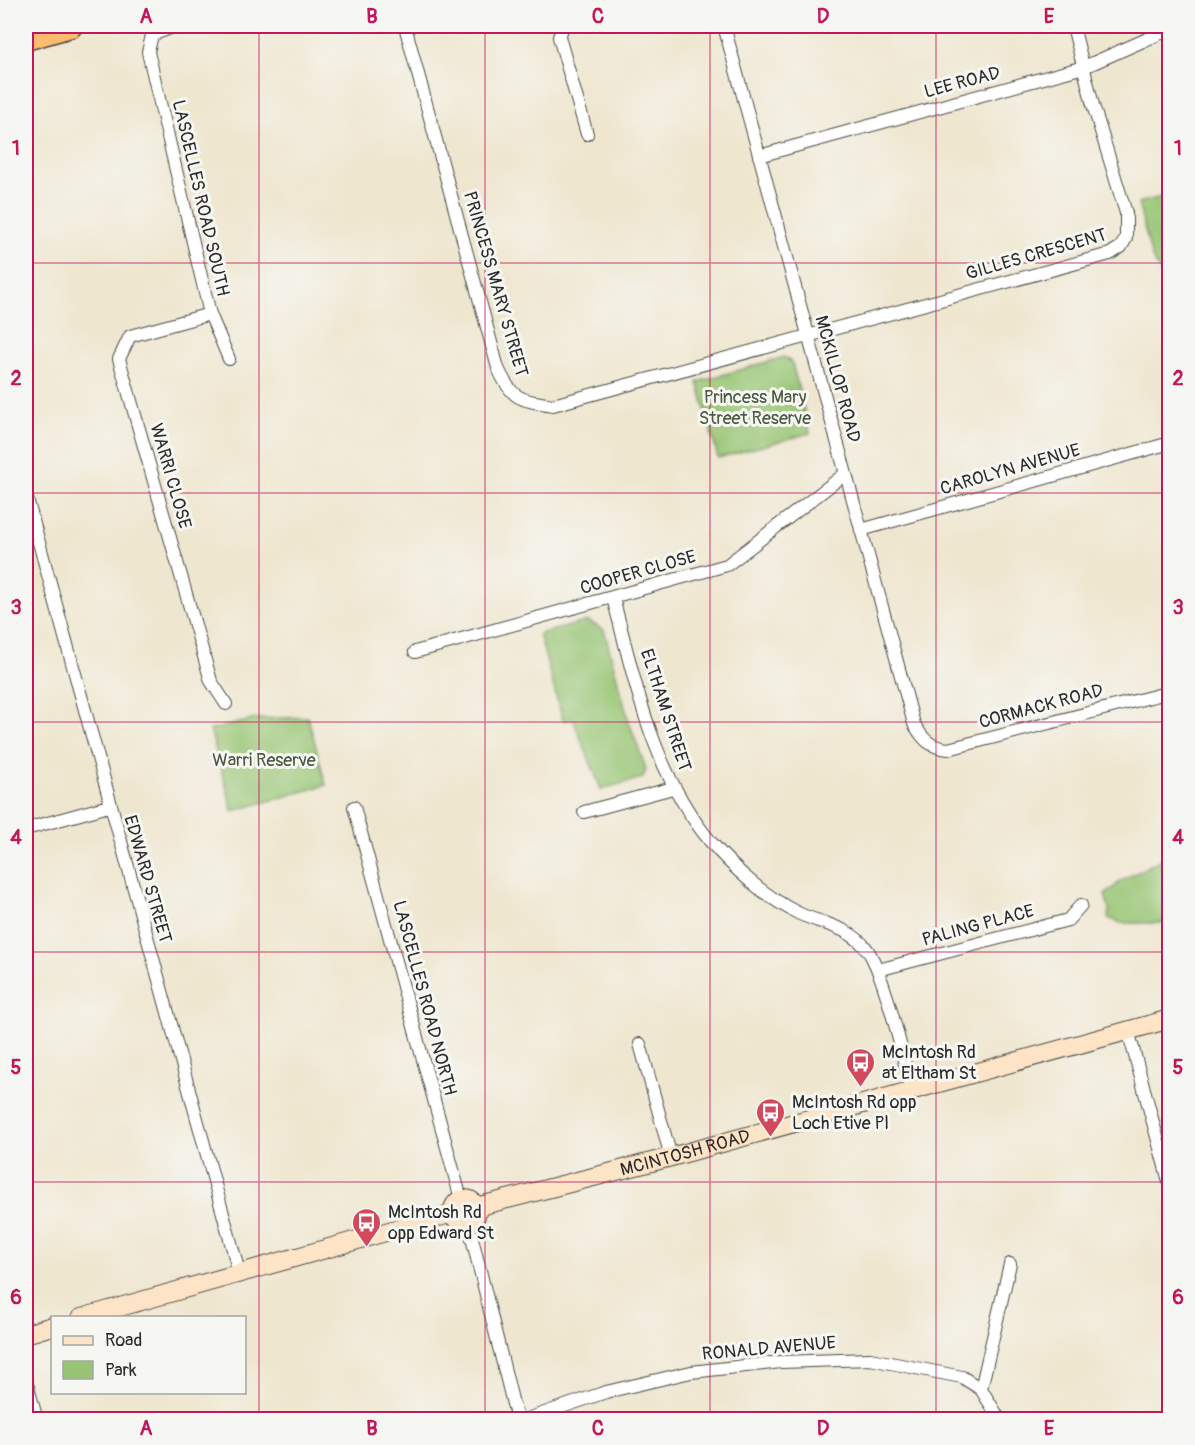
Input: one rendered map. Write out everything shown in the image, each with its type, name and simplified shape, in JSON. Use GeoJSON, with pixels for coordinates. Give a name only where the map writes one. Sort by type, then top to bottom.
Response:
{"type":"FeatureCollection","features":[{"type":"Feature","properties":{"kind":"highway"},"geometry":{"type":"LineString","coordinates":[[26,39],[71,26]]}},
{"type":"Feature","properties":{"kind":"street","name":"LASCELLES ROAD SOUTH"},"geometry":{"type":"LineString","coordinates":[[176,26],[159,30],[149,42],[150,63],[210,314],[229,359]]}},
{"type":"Feature","properties":{"kind":"street","name":"PRINCESS MARY STREET"},"geometry":{"type":"LineString","coordinates":[[405,26],[498,368],[508,389],[515,396],[553,405],[807,336]]}},
{"type":"Feature","properties":{"kind":"street"},"geometry":{"type":"LineString","coordinates":[[563,26],[559,37],[587,134]]}},
{"type":"Feature","properties":{"kind":"street","name":"MCKILLOP ROAD"},"geometry":{"type":"LineString","coordinates":[[724,26],[914,724],[923,740]]}},
{"type":"Feature","properties":{"kind":"street","name":"GILLES CRESCENT"},"geometry":{"type":"LineString","coordinates":[[807,336],[1110,254],[1121,247],[1126,238],[1126,213],[1073,26]]}},
{"type":"Feature","properties":{"kind":"street","name":"LEE ROAD"},"geometry":{"type":"LineString","coordinates":[[759,156],[1084,67],[1170,29]]}},
{"type":"Feature","properties":{"kind":"street","name":"WARRI CLOSE"},"geometry":{"type":"LineString","coordinates":[[210,314],[130,336],[119,359],[211,681],[226,704]]}},
{"type":"Feature","properties":{"kind":"street","name":"CAROLYN AVENUE"},"geometry":{"type":"LineString","coordinates":[[861,530],[1170,443]]}},
{"type":"Feature","properties":{"kind":"street","name":"COOPER CLOSE"},"geometry":{"type":"LineString","coordinates":[[415,652],[727,565],[845,474]]}},
{"type":"Feature","properties":{"kind":"street","name":"EDWARD STREET"},"geometry":{"type":"LineString","coordinates":[[26,495],[109,806],[239,1272]]}},
{"type":"Feature","properties":{"kind":"street","name":"ELTHAM STREET"},"geometry":{"type":"LineString","coordinates":[[613,598],[648,724],[673,788],[709,839],[735,866],[781,904],[812,919],[838,927],[859,940],[867,949],[878,970],[911,1090]]}},
{"type":"Feature","properties":{"kind":"street","name":"CORMACK ROAD"},"geometry":{"type":"LineString","coordinates":[[923,740],[935,748],[948,749],[1170,692]]}},
{"type":"Feature","properties":{"kind":"street"},"geometry":{"type":"LineString","coordinates":[[584,812],[673,788]]}},
{"type":"Feature","properties":{"kind":"street"},"geometry":{"type":"LineString","coordinates":[[26,829],[109,806]]}},
{"type":"Feature","properties":{"kind":"street","name":"LASCELLES ROAD NORTH"},"geometry":{"type":"LineString","coordinates":[[354,807],[464,1210],[517,1419]]}},
{"type":"Feature","properties":{"kind":"street","name":"PALING PLACE"},"geometry":{"type":"LineString","coordinates":[[878,970],[1068,920],[1081,905]]}},
{"type":"Feature","properties":{"kind":"street","name":"MCINTOSH ROAD"},"geometry":{"type":"LineString","coordinates":[[85,1316],[1170,1018]]}},
{"type":"Feature","properties":{"kind":"street"},"geometry":{"type":"LineString","coordinates":[[1128,1030],[1170,1185]]}},
{"type":"Feature","properties":{"kind":"street"},"geometry":{"type":"LineString","coordinates":[[640,1044],[670,1157]]}},
{"type":"Feature","properties":{"kind":"street"},"geometry":{"type":"LineString","coordinates":[[1000,1419],[981,1389],[1010,1264]]}},
{"type":"Feature","properties":{"kind":"street"},"geometry":{"type":"LineString","coordinates":[[26,1334],[51,1326]]}},
{"type":"Feature","properties":{"kind":"street","name":"RONALD AVENUE"},"geometry":{"type":"LineString","coordinates":[[524,1419],[606,1392],[670,1377],[781,1362],[870,1359],[962,1377],[981,1389]]}},
{"type":"Feature","properties":{"kind":"street"},"geometry":{"type":"LineString","coordinates":[[26,1380],[37,1419]]}},
{"type":"Feature","properties":{"kind":"green space"},"geometry":{"type":"Polygon","coordinates":[[[1170,195],[1169,285],[1152,258],[1138,203],[1170,195]]]}},
{"type":"Feature","properties":{"kind":"green space","name":"Princess Mary Street Reserve"},"geometry":{"type":"Polygon","coordinates":[[[784,357],[792,363],[810,433],[718,458],[698,382],[784,357]]]}},
{"type":"Feature","properties":{"kind":"green space"},"geometry":{"type":"Polygon","coordinates":[[[588,621],[604,630],[629,722],[646,769],[643,778],[601,789],[573,719],[563,721],[539,634],[588,621]]]}},
{"type":"Feature","properties":{"kind":"green space","name":"Warri Reserve"},"geometry":{"type":"Polygon","coordinates":[[[308,717],[326,785],[233,811],[210,730],[256,719],[308,717]]]}},
{"type":"Feature","properties":{"kind":"green space"},"geometry":{"type":"Polygon","coordinates":[[[1169,855],[1169,923],[1121,923],[1108,918],[1109,908],[1105,895],[1121,881],[1169,855]]]}},
{"type":"Feature","properties":{"kind":"place","name":"McIntosh Rd at Eltham St"},"geometry":{"type":"Point","coordinates":[861,1088]}},
{"type":"Feature","properties":{"kind":"place","name":"McIntosh Rd opp Loch Etive Pl"},"geometry":{"type":"Point","coordinates":[771,1138]}},
{"type":"Feature","properties":{"kind":"place","name":"McIntosh Rd opp Edward St"},"geometry":{"type":"Point","coordinates":[367,1248]}}]}
